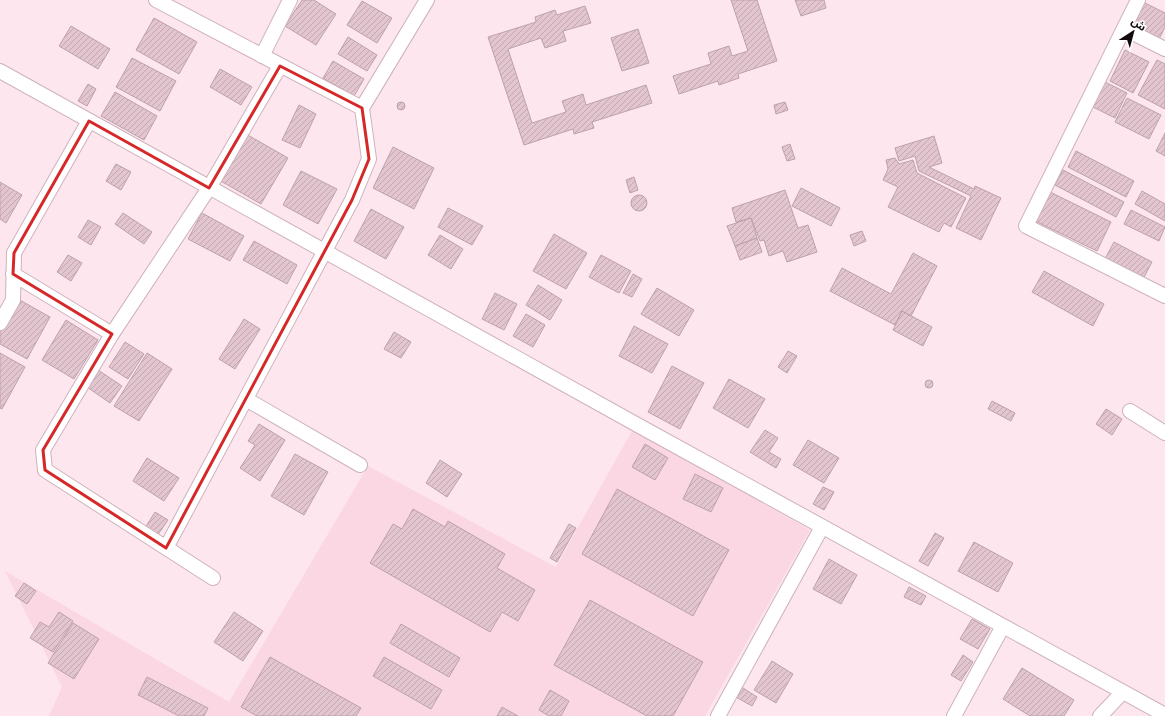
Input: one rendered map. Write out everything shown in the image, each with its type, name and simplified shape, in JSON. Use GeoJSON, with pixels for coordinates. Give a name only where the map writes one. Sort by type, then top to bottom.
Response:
{"type":"FeatureCollection","features":[{"type":"Feature","properties":{"kind":"street"},"geometry":{"type":"LineString","coordinates":[[156,0],[362,108]]}},
{"type":"Feature","properties":{"kind":"street"},"geometry":{"type":"LineString","coordinates":[[262,56],[290,0]]}},
{"type":"Feature","properties":{"kind":"street"},"geometry":{"type":"LineString","coordinates":[[166,548],[352,200],[369,159],[362,108],[427,0]]}},
{"type":"Feature","properties":{"kind":"street"},"geometry":{"type":"LineString","coordinates":[[1138,0],[1026,226],[1165,296]]}},
{"type":"Feature","properties":{"kind":"street"},"geometry":{"type":"LineString","coordinates":[[1124,29],[1165,49]]}},
{"type":"Feature","properties":{"kind":"street"},"geometry":{"type":"LineString","coordinates":[[213,578],[45,470],[43,450],[112,334],[209,188],[280,66]]}},
{"type":"Feature","properties":{"kind":"street"},"geometry":{"type":"LineString","coordinates":[[0,71],[324,252],[1165,715]]}},
{"type":"Feature","properties":{"kind":"street"},"geometry":{"type":"LineString","coordinates":[[0,323],[13,300],[14,253],[89,121]]}},
{"type":"Feature","properties":{"kind":"street"},"geometry":{"type":"LineString","coordinates":[[13,274],[112,334]]}},
{"type":"Feature","properties":{"kind":"street"},"geometry":{"type":"LineString","coordinates":[[246,399],[360,465]]}},
{"type":"Feature","properties":{"kind":"street"},"geometry":{"type":"LineString","coordinates":[[1130,411],[1165,433]]}},
{"type":"Feature","properties":{"kind":"street"},"geometry":{"type":"LineString","coordinates":[[718,716],[822,527]]}},
{"type":"Feature","properties":{"kind":"street"},"geometry":{"type":"LineString","coordinates":[[954,716],[1003,626]]}},
{"type":"Feature","properties":{"kind":"street"},"geometry":{"type":"LineString","coordinates":[[1100,716],[1123,692]]}},
{"type":"Feature","properties":{"kind":"highlighted area"},"geometry":{"type":"Polygon","coordinates":[[[280,66],[362,108],[369,159],[352,200],[166,548],[45,470],[43,450],[112,334],[13,274],[14,253],[89,121],[209,188],[280,66]]]}},
{"type":"Feature","properties":{"kind":"shaded area"},"geometry":{"type":"Polygon","coordinates":[[[633,429],[810,530],[705,716],[49,716],[62,687],[5,571],[229,702],[368,466],[556,567],[633,429]]]}},
{"type":"Feature","properties":{"kind":"building"},"geometry":{"type":"Polygon","coordinates":[[[302,0],[314,0],[336,14],[316,45],[285,26],[302,0]]]}},
{"type":"Feature","properties":{"kind":"building"},"geometry":{"type":"Polygon","coordinates":[[[731,0],[757,0],[777,61],[738,74],[739,78],[719,85],[718,81],[679,94],[673,76],[711,64],[708,53],[729,46],[732,56],[748,51],[731,0]]]}},
{"type":"Feature","properties":{"kind":"building"},"geometry":{"type":"Polygon","coordinates":[[[795,0],[824,0],[826,8],[801,16],[795,0]]]}},
{"type":"Feature","properties":{"kind":"building"},"geometry":{"type":"Polygon","coordinates":[[[362,1],[392,18],[377,43],[347,25],[362,1]]]}},
{"type":"Feature","properties":{"kind":"building"},"geometry":{"type":"Polygon","coordinates":[[[1141,1],[1165,13],[1165,27],[1158,41],[1129,26],[1141,1]]]}},
{"type":"Feature","properties":{"kind":"building"},"geometry":{"type":"Polygon","coordinates":[[[585,6],[591,23],[563,31],[566,41],[545,48],[541,38],[508,49],[532,123],[566,112],[562,101],[583,94],[586,105],[646,85],[652,103],[592,122],[594,128],[574,134],[573,129],[524,145],[488,37],[536,22],[535,17],[555,10],[557,15],[585,6]]]}},
{"type":"Feature","properties":{"kind":"building"},"geometry":{"type":"Polygon","coordinates":[[[154,18],[197,42],[179,74],[136,50],[154,18]]]}},
{"type":"Feature","properties":{"kind":"building"},"geometry":{"type":"Polygon","coordinates":[[[71,26],[110,49],[98,69],[59,46],[71,26]]]}},
{"type":"Feature","properties":{"kind":"building"},"geometry":{"type":"Polygon","coordinates":[[[638,29],[649,63],[622,71],[611,38],[638,29]]]}},
{"type":"Feature","properties":{"kind":"building"},"geometry":{"type":"Polygon","coordinates":[[[348,37],[377,55],[367,71],[338,54],[348,37]]]}},
{"type":"Feature","properties":{"kind":"building"},"geometry":{"type":"Polygon","coordinates":[[[1125,50],[1149,62],[1133,93],[1110,81],[1125,50]]]}},
{"type":"Feature","properties":{"kind":"building"},"geometry":{"type":"Polygon","coordinates":[[[132,58],[176,81],[160,111],[116,87],[132,58]]]}},
{"type":"Feature","properties":{"kind":"building"},"geometry":{"type":"Polygon","coordinates":[[[1157,60],[1165,64],[1165,109],[1138,95],[1157,60]]]}},
{"type":"Feature","properties":{"kind":"building"},"geometry":{"type":"Polygon","coordinates":[[[333,61],[364,79],[354,96],[323,78],[333,61]]]}},
{"type":"Feature","properties":{"kind":"building"},"geometry":{"type":"Polygon","coordinates":[[[220,69],[252,87],[241,105],[210,87],[220,69]]]}},
{"type":"Feature","properties":{"kind":"building"},"geometry":{"type":"Polygon","coordinates":[[[1103,81],[1127,93],[1115,118],[1091,106],[1103,81]]]}},
{"type":"Feature","properties":{"kind":"building"},"geometry":{"type":"Polygon","coordinates":[[[88,84],[96,89],[87,106],[78,101],[88,84]]]}},
{"type":"Feature","properties":{"kind":"building"},"geometry":{"type":"Polygon","coordinates":[[[115,92],[157,116],[144,140],[101,116],[115,92]]]}},
{"type":"Feature","properties":{"kind":"building"},"geometry":{"type":"Polygon","coordinates":[[[1127,98],[1161,115],[1149,139],[1115,122],[1127,98]]]}},
{"type":"Feature","properties":{"kind":"building"},"geometry":{"type":"Polygon","coordinates":[[[399,102],[403,102],[405,106],[403,110],[399,110],[397,108],[397,104],[399,102]]]}},
{"type":"Feature","properties":{"kind":"building"},"geometry":{"type":"Polygon","coordinates":[[[785,102],[788,110],[776,114],[774,105],[785,102]]]}},
{"type":"Feature","properties":{"kind":"building"},"geometry":{"type":"Polygon","coordinates":[[[299,105],[316,114],[300,148],[282,140],[299,105]]]}},
{"type":"Feature","properties":{"kind":"building"},"geometry":{"type":"Polygon","coordinates":[[[1165,133],[1165,156],[1156,151],[1165,133]]]}},
{"type":"Feature","properties":{"kind":"building"},"geometry":{"type":"Polygon","coordinates":[[[246,134],[288,158],[261,204],[219,180],[246,134]]]}},
{"type":"Feature","properties":{"kind":"building"},"geometry":{"type":"Polygon","coordinates":[[[934,136],[942,163],[929,167],[974,189],[975,186],[1001,198],[981,240],[956,228],[971,196],[919,171],[915,156],[899,161],[895,148],[934,136]]]}},
{"type":"Feature","properties":{"kind":"building"},"geometry":{"type":"Polygon","coordinates":[[[790,144],[795,159],[787,161],[782,147],[790,144]]]}},
{"type":"Feature","properties":{"kind":"building"},"geometry":{"type":"Polygon","coordinates":[[[393,147],[434,168],[414,209],[373,188],[393,147]]]}},
{"type":"Feature","properties":{"kind":"building"},"geometry":{"type":"Polygon","coordinates":[[[1076,151],[1134,181],[1126,197],[1068,167],[1076,151]]]}},
{"type":"Feature","properties":{"kind":"building"},"geometry":{"type":"Polygon","coordinates":[[[895,158],[899,164],[913,160],[917,173],[966,198],[951,227],[944,223],[939,232],[888,207],[898,187],[883,180],[888,169],[886,160],[895,158]]]}},
{"type":"Feature","properties":{"kind":"building"},"geometry":{"type":"Polygon","coordinates":[[[116,164],[131,172],[121,190],[106,181],[116,164]]]}},
{"type":"Feature","properties":{"kind":"building"},"geometry":{"type":"Polygon","coordinates":[[[1063,170],[1124,202],[1116,217],[1055,185],[1063,170]]]}},
{"type":"Feature","properties":{"kind":"building"},"geometry":{"type":"Polygon","coordinates":[[[301,171],[337,189],[318,224],[283,205],[301,171]]]}},
{"type":"Feature","properties":{"kind":"building"},"geometry":{"type":"Polygon","coordinates":[[[634,177],[638,190],[630,193],[626,180],[634,177]]]}},
{"type":"Feature","properties":{"kind":"building"},"geometry":{"type":"Polygon","coordinates":[[[0,182],[22,195],[6,223],[0,219],[0,182]]]}},
{"type":"Feature","properties":{"kind":"building"},"geometry":{"type":"Polygon","coordinates":[[[801,188],[840,208],[831,226],[792,206],[801,188]]]}},
{"type":"Feature","properties":{"kind":"building"},"geometry":{"type":"Polygon","coordinates":[[[785,190],[798,228],[808,225],[817,252],[787,262],[783,251],[769,256],[764,240],[760,241],[751,218],[736,222],[732,208],[785,190]]]}},
{"type":"Feature","properties":{"kind":"building"},"geometry":{"type":"Polygon","coordinates":[[[1048,191],[1111,222],[1097,251],[1033,220],[1048,191]]]}},
{"type":"Feature","properties":{"kind":"building"},"geometry":{"type":"Polygon","coordinates":[[[1142,191],[1165,204],[1165,221],[1135,204],[1142,191]]]}},
{"type":"Feature","properties":{"kind":"building"},"geometry":{"type":"Polygon","coordinates":[[[639,195],[646,200],[647,203],[642,210],[639,211],[632,206],[631,203],[636,196],[639,195]]]}},
{"type":"Feature","properties":{"kind":"building"},"geometry":{"type":"Polygon","coordinates":[[[448,208],[483,226],[472,245],[438,227],[448,208]]]}},
{"type":"Feature","properties":{"kind":"building"},"geometry":{"type":"Polygon","coordinates":[[[371,209],[404,227],[386,259],[354,241],[371,209]]]}},
{"type":"Feature","properties":{"kind":"building"},"geometry":{"type":"Polygon","coordinates":[[[1131,210],[1165,227],[1159,241],[1124,224],[1131,210]]]}},
{"type":"Feature","properties":{"kind":"building"},"geometry":{"type":"Polygon","coordinates":[[[123,213],[152,232],[144,244],[115,224],[123,213]]]}},
{"type":"Feature","properties":{"kind":"building"},"geometry":{"type":"Polygon","coordinates":[[[202,213],[244,236],[230,261],[188,239],[202,213]]]}},
{"type":"Feature","properties":{"kind":"building"},"geometry":{"type":"Polygon","coordinates":[[[751,218],[757,238],[735,246],[727,226],[751,218]]]}},
{"type":"Feature","properties":{"kind":"building"},"geometry":{"type":"Polygon","coordinates":[[[88,220],[101,227],[91,245],[78,237],[88,220]]]}},
{"type":"Feature","properties":{"kind":"building"},"geometry":{"type":"Polygon","coordinates":[[[862,231],[866,241],[854,246],[850,235],[862,231]]]}},
{"type":"Feature","properties":{"kind":"building"},"geometry":{"type":"Polygon","coordinates":[[[554,234],[587,253],[566,289],[533,271],[554,234]]]}},
{"type":"Feature","properties":{"kind":"building"},"geometry":{"type":"Polygon","coordinates":[[[440,235],[463,249],[451,269],[428,255],[440,235]]]}},
{"type":"Feature","properties":{"kind":"building"},"geometry":{"type":"Polygon","coordinates":[[[757,238],[762,252],[740,260],[735,246],[757,238]]]}},
{"type":"Feature","properties":{"kind":"building"},"geometry":{"type":"Polygon","coordinates":[[[254,241],[297,265],[287,284],[243,260],[254,241]]]}},
{"type":"Feature","properties":{"kind":"building"},"geometry":{"type":"Polygon","coordinates":[[[1114,242],[1152,262],[1143,279],[1105,259],[1114,242]]]}},
{"type":"Feature","properties":{"kind":"building"},"geometry":{"type":"Polygon","coordinates":[[[913,253],[937,266],[911,316],[902,311],[895,325],[830,291],[842,268],[891,294],[913,253]]]}},
{"type":"Feature","properties":{"kind":"building"},"geometry":{"type":"Polygon","coordinates":[[[68,255],[82,263],[71,281],[57,272],[68,255]]]}},
{"type":"Feature","properties":{"kind":"building"},"geometry":{"type":"Polygon","coordinates":[[[601,255],[631,271],[619,293],[589,277],[601,255]]]}},
{"type":"Feature","properties":{"kind":"building"},"geometry":{"type":"Polygon","coordinates":[[[1044,271],[1104,304],[1093,326],[1032,292],[1044,271]]]}},
{"type":"Feature","properties":{"kind":"building"},"geometry":{"type":"Polygon","coordinates":[[[633,274],[642,279],[632,297],[623,293],[633,274]]]}},
{"type":"Feature","properties":{"kind":"building"},"geometry":{"type":"Polygon","coordinates":[[[538,285],[562,300],[550,320],[526,305],[538,285]]]}},
{"type":"Feature","properties":{"kind":"building"},"geometry":{"type":"Polygon","coordinates":[[[657,288],[694,310],[679,336],[641,314],[657,288]]]}},
{"type":"Feature","properties":{"kind":"building"},"geometry":{"type":"Polygon","coordinates":[[[495,293],[517,304],[504,330],[482,319],[495,293]]]}},
{"type":"Feature","properties":{"kind":"building"},"geometry":{"type":"Polygon","coordinates":[[[18,299],[50,317],[27,359],[0,344],[0,331],[18,299]]]}},
{"type":"Feature","properties":{"kind":"building"},"geometry":{"type":"Polygon","coordinates":[[[902,311],[932,327],[923,346],[893,330],[902,311]]]}},
{"type":"Feature","properties":{"kind":"building"},"geometry":{"type":"Polygon","coordinates":[[[526,314],[545,325],[533,347],[513,336],[526,314]]]}},
{"type":"Feature","properties":{"kind":"building"},"geometry":{"type":"Polygon","coordinates":[[[244,319],[260,329],[235,369],[219,359],[244,319]]]}},
{"type":"Feature","properties":{"kind":"building"},"geometry":{"type":"Polygon","coordinates":[[[66,320],[98,340],[74,379],[42,360],[66,320]]]}},
{"type":"Feature","properties":{"kind":"building"},"geometry":{"type":"Polygon","coordinates":[[[634,326],[668,344],[652,373],[619,356],[634,326]]]}},
{"type":"Feature","properties":{"kind":"building"},"geometry":{"type":"Polygon","coordinates":[[[394,332],[411,342],[401,358],[384,349],[394,332]]]}},
{"type":"Feature","properties":{"kind":"building"},"geometry":{"type":"Polygon","coordinates":[[[125,342],[144,354],[128,379],[109,367],[125,342]]]}},
{"type":"Feature","properties":{"kind":"building"},"geometry":{"type":"Polygon","coordinates":[[[788,351],[797,356],[787,373],[778,367],[788,351]]]}},
{"type":"Feature","properties":{"kind":"building"},"geometry":{"type":"Polygon","coordinates":[[[0,353],[25,367],[2,409],[0,408],[0,353]]]}},
{"type":"Feature","properties":{"kind":"building"},"geometry":{"type":"Polygon","coordinates":[[[147,353],[172,369],[139,421],[114,406],[147,353]]]}},
{"type":"Feature","properties":{"kind":"building"},"geometry":{"type":"Polygon","coordinates":[[[672,366],[704,383],[680,429],[648,412],[672,366]]]}},
{"type":"Feature","properties":{"kind":"building"},"geometry":{"type":"Polygon","coordinates":[[[98,370],[122,386],[110,403],[87,387],[98,370]]]}},
{"type":"Feature","properties":{"kind":"building"},"geometry":{"type":"Polygon","coordinates":[[[729,379],[765,399],[748,428],[713,408],[729,379]]]}},
{"type":"Feature","properties":{"kind":"building"},"geometry":{"type":"Polygon","coordinates":[[[927,380],[931,380],[933,384],[931,388],[927,388],[925,386],[925,382],[927,380]]]}},
{"type":"Feature","properties":{"kind":"building"},"geometry":{"type":"Polygon","coordinates":[[[992,401],[1015,413],[1011,421],[988,409],[992,401]]]}},
{"type":"Feature","properties":{"kind":"building"},"geometry":{"type":"Polygon","coordinates":[[[1106,409],[1122,419],[1112,435],[1096,424],[1106,409]]]}},
{"type":"Feature","properties":{"kind":"building"},"geometry":{"type":"Polygon","coordinates":[[[259,424],[285,440],[260,481],[240,468],[255,445],[248,441],[259,424]]]}},
{"type":"Feature","properties":{"kind":"building"},"geometry":{"type":"Polygon","coordinates":[[[765,430],[778,438],[769,452],[781,459],[776,468],[750,452],[765,430]]]}},
{"type":"Feature","properties":{"kind":"building"},"geometry":{"type":"Polygon","coordinates":[[[808,440],[839,458],[824,483],[793,465],[808,440]]]}},
{"type":"Feature","properties":{"kind":"building"},"geometry":{"type":"Polygon","coordinates":[[[645,444],[668,458],[655,480],[632,467],[645,444]]]}},
{"type":"Feature","properties":{"kind":"building"},"geometry":{"type":"Polygon","coordinates":[[[295,454],[328,472],[304,515],[271,496],[295,454]]]}},
{"type":"Feature","properties":{"kind":"building"},"geometry":{"type":"Polygon","coordinates":[[[147,458],[179,478],[164,501],[133,481],[147,458]]]}},
{"type":"Feature","properties":{"kind":"building"},"geometry":{"type":"Polygon","coordinates":[[[440,460],[462,474],[447,497],[426,483],[440,460]]]}},
{"type":"Feature","properties":{"kind":"building"},"geometry":{"type":"Polygon","coordinates":[[[695,474],[723,488],[711,512],[683,499],[695,474]]]}},
{"type":"Feature","properties":{"kind":"building"},"geometry":{"type":"Polygon","coordinates":[[[823,487],[834,492],[824,510],[813,504],[823,487]]]}},
{"type":"Feature","properties":{"kind":"building"},"geometry":{"type":"Polygon","coordinates":[[[617,489],[729,550],[693,616],[582,554],[617,489]]]}},
{"type":"Feature","properties":{"kind":"building"},"geometry":{"type":"Polygon","coordinates":[[[413,509],[445,527],[448,521],[505,554],[497,568],[535,590],[518,621],[502,612],[490,632],[370,563],[393,524],[402,529],[413,509]]]}},
{"type":"Feature","properties":{"kind":"building"},"geometry":{"type":"Polygon","coordinates":[[[155,512],[168,520],[157,536],[145,528],[155,512]]]}},
{"type":"Feature","properties":{"kind":"building"},"geometry":{"type":"Polygon","coordinates":[[[569,524],[576,528],[557,562],[550,558],[569,524]]]}},
{"type":"Feature","properties":{"kind":"building"},"geometry":{"type":"Polygon","coordinates":[[[935,533],[944,538],[928,566],[919,561],[935,533]]]}},
{"type":"Feature","properties":{"kind":"building"},"geometry":{"type":"Polygon","coordinates":[[[974,542],[1013,563],[998,592],[958,571],[974,542]]]}},
{"type":"Feature","properties":{"kind":"building"},"geometry":{"type":"Polygon","coordinates":[[[829,559],[857,575],[841,604],[813,589],[829,559]]]}},
{"type":"Feature","properties":{"kind":"building"},"geometry":{"type":"Polygon","coordinates":[[[24,583],[36,591],[27,604],[15,596],[24,583]]]}},
{"type":"Feature","properties":{"kind":"building"},"geometry":{"type":"Polygon","coordinates":[[[909,587],[926,596],[921,605],[904,597],[909,587]]]}},
{"type":"Feature","properties":{"kind":"building"},"geometry":{"type":"Polygon","coordinates":[[[590,600],[703,662],[673,716],[647,716],[554,665],[590,600]]]}},
{"type":"Feature","properties":{"kind":"building"},"geometry":{"type":"Polygon","coordinates":[[[59,612],[73,621],[53,652],[30,638],[40,622],[49,627],[59,612]]]}},
{"type":"Feature","properties":{"kind":"building"},"geometry":{"type":"Polygon","coordinates":[[[234,612],[263,631],[243,661],[214,642],[234,612]]]}},
{"type":"Feature","properties":{"kind":"building"},"geometry":{"type":"Polygon","coordinates":[[[972,619],[990,629],[978,649],[960,639],[972,619]]]}},
{"type":"Feature","properties":{"kind":"building"},"geometry":{"type":"Polygon","coordinates":[[[73,623],[99,639],[74,679],[48,663],[73,623]]]}},
{"type":"Feature","properties":{"kind":"building"},"geometry":{"type":"Polygon","coordinates":[[[401,624],[460,658],[449,677],[390,643],[401,624]]]}},
{"type":"Feature","properties":{"kind":"building"},"geometry":{"type":"Polygon","coordinates":[[[963,655],[973,662],[961,681],[951,675],[963,655]]]}},
{"type":"Feature","properties":{"kind":"building"},"geometry":{"type":"Polygon","coordinates":[[[270,657],[361,708],[356,716],[257,716],[241,707],[270,657]]]}},
{"type":"Feature","properties":{"kind":"building"},"geometry":{"type":"Polygon","coordinates":[[[384,657],[442,690],[431,709],[373,676],[384,657]]]}},
{"type":"Feature","properties":{"kind":"building"},"geometry":{"type":"Polygon","coordinates":[[[772,661],[793,674],[776,703],[754,690],[772,661]]]}},
{"type":"Feature","properties":{"kind":"building"},"geometry":{"type":"Polygon","coordinates":[[[1022,668],[1074,700],[1064,716],[1030,716],[1003,699],[1022,668]]]}},
{"type":"Feature","properties":{"kind":"building"},"geometry":{"type":"Polygon","coordinates":[[[147,677],[208,708],[204,716],[179,716],[138,695],[147,677]]]}},
{"type":"Feature","properties":{"kind":"building"},"geometry":{"type":"Polygon","coordinates":[[[740,686],[757,697],[752,706],[734,696],[740,686]]]}},
{"type":"Feature","properties":{"kind":"building"},"geometry":{"type":"Polygon","coordinates":[[[550,690],[569,701],[561,716],[549,716],[539,710],[550,690]]]}},
{"type":"Feature","properties":{"kind":"building"},"geometry":{"type":"Polygon","coordinates":[[[502,707],[518,716],[497,716],[502,707]]]}}]}
